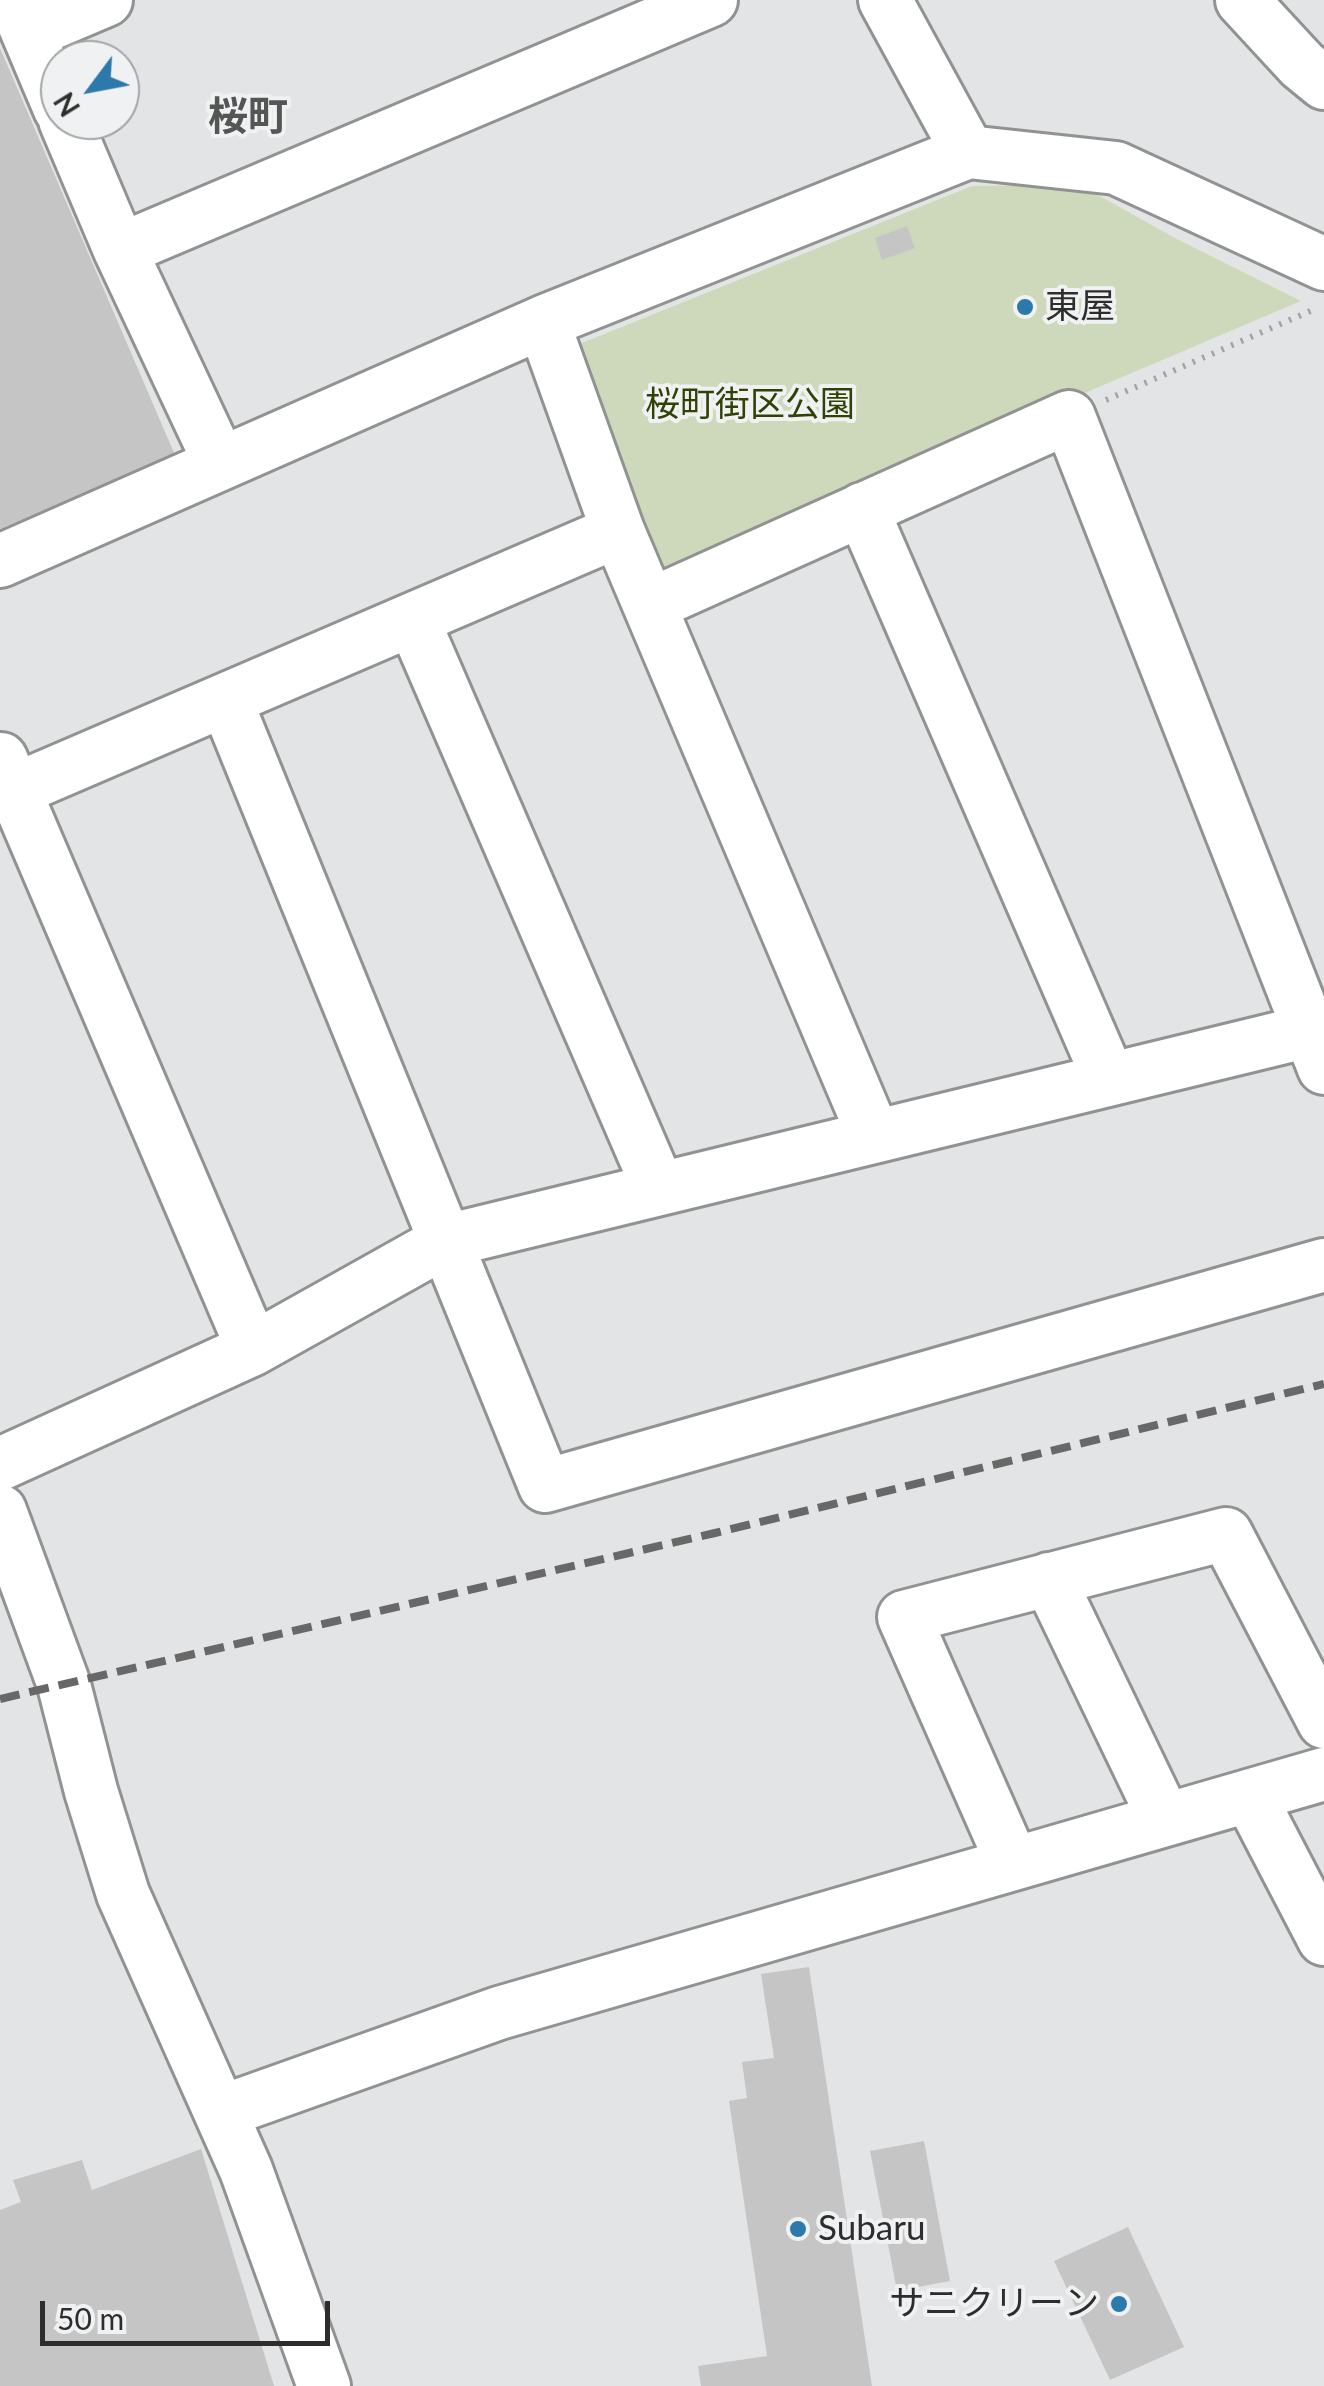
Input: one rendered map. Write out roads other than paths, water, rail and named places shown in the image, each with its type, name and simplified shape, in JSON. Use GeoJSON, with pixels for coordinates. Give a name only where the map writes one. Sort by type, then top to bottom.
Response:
{"type":"FeatureCollection","features":[{"type":"Feature","properties":{"kind":"street"},"geometry":{"type":"LineString","coordinates":[[40,62],[21,17],[106,0]]}},
{"type":"Feature","properties":{"kind":"street"},"geometry":{"type":"LineString","coordinates":[[120,250],[711,0]]}},
{"type":"Feature","properties":{"kind":"street"},"geometry":{"type":"LineString","coordinates":[[885,0],[968,152]]}},
{"type":"Feature","properties":{"kind":"street"},"geometry":{"type":"LineString","coordinates":[[1242,0],[1324,83]]}},
{"type":"Feature","properties":{"kind":"street"},"geometry":{"type":"LineString","coordinates":[[73,140],[120,250],[220,462]]}},
{"type":"Feature","properties":{"kind":"street"},"geometry":{"type":"LineString","coordinates":[[0,561],[543,322],[968,152],[1116,168],[1324,264]]}},
{"type":"Feature","properties":{"kind":"street"},"geometry":{"type":"LineString","coordinates":[[543,322],[618,530],[874,1136]]}},
{"type":"Feature","properties":{"kind":"street"},"geometry":{"type":"LineString","coordinates":[[0,1464],[253,1349],[446,1241],[1110,1079],[1316,1049],[1068,417],[650,605]]}},
{"type":"Feature","properties":{"kind":"street"},"geometry":{"type":"LineString","coordinates":[[862,509],[1110,1079]]}},
{"type":"Feature","properties":{"kind":"street"},"geometry":{"type":"LineString","coordinates":[[253,1349],[8,774],[226,701],[618,530]]}},
{"type":"Feature","properties":{"kind":"street"},"geometry":{"type":"LineString","coordinates":[[412,620],[659,1189]]}},
{"type":"Feature","properties":{"kind":"street"},"geometry":{"type":"LineString","coordinates":[[226,701],[545,1486],[1324,1265]]}},
{"type":"Feature","properties":{"kind":"street"},"geometry":{"type":"LineString","coordinates":[[0,1511],[64,1685],[90,1791],[123,1894],[221,2112],[324,2386]]}},
{"type":"Feature","properties":{"kind":"street"},"geometry":{"type":"LineString","coordinates":[[1013,1864],[904,1616],[1226,1534],[1324,1722]]}},
{"type":"Feature","properties":{"kind":"street"},"geometry":{"type":"LineString","coordinates":[[1050,1580],[1165,1820]]}},
{"type":"Feature","properties":{"kind":"street"},"geometry":{"type":"LineString","coordinates":[[221,2112],[498,2012],[1324,1774]]}},
{"type":"Feature","properties":{"kind":"street"},"geometry":{"type":"LineString","coordinates":[[1250,1798],[1324,1939]]}},
{"type":"Feature","properties":{"kind":"railway"},"geometry":{"type":"LineString","coordinates":[[0,1699],[715,1533],[1324,1384]]}},
{"type":"Feature","properties":{"kind":"place","name":"東屋"},"geometry":{"type":"Point","coordinates":[1025,307]}},
{"type":"Feature","properties":{"kind":"place","name":"Subaru"},"geometry":{"type":"Point","coordinates":[798,2229]}},
{"type":"Feature","properties":{"kind":"place","name":"サニクリーン"},"geometry":{"type":"Point","coordinates":[1119,2304]}},
{"type":"Feature","properties":{"kind":"district","name":"桜町"},"geometry":{"type":"Point","coordinates":[248,117]}},
{"type":"Feature","properties":{"kind":"park label","name":"桜町街区公園"},"geometry":{"type":"Point","coordinates":[750,405]}}]}
